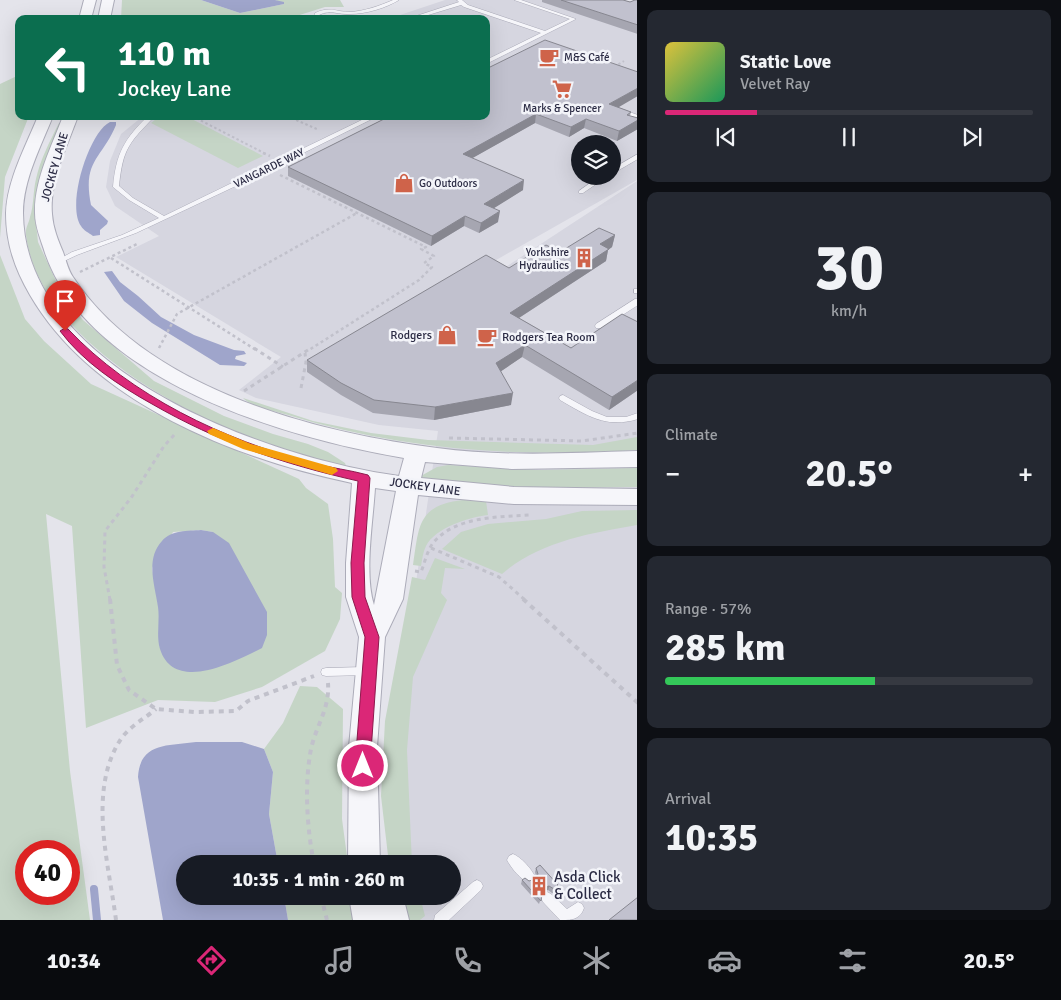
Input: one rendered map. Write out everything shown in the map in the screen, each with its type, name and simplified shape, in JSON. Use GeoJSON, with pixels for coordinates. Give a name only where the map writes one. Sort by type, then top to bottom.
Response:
{"type":"FeatureCollection","features":[{"type":"Feature","properties":{"kind":"street"},"geometry":{"type":"LineString","coordinates":[[85,15],[90,0]]}},
{"type":"Feature","properties":{"kind":"street"},"geometry":{"type":"LineString","coordinates":[[105,15],[108,0]]}},
{"type":"Feature","properties":{"kind":"street","name":"JOCKEY LANE"},"geometry":{"type":"LineString","coordinates":[[44,120],[15,208],[23,266],[55,320],[84,352],[128,386],[188,420],[247,446],[311,466],[364,478],[408,486],[507,496],[565,498],[637,497]]}},
{"type":"Feature","properties":{"kind":"street"},"geometry":{"type":"LineString","coordinates":[[36,142],[65,120]]}},
{"type":"Feature","properties":{"kind":"street","name":"JOCKEY LANE"},"geometry":{"type":"LineString","coordinates":[[68,120],[44,199],[44,223],[64,259],[84,309],[114,337],[142,357],[214,396],[277,420],[368,445],[416,453],[539,462],[637,459]]}},
{"type":"Feature","properties":{"kind":"street"},"geometry":{"type":"LineString","coordinates":[[372,637],[390,599],[408,486],[416,453]]}},
{"type":"Feature","properties":{"kind":"street"},"geometry":{"type":"LineString","coordinates":[[364,478],[358,563],[359,597],[372,637],[362,747],[364,855]]}},
{"type":"Feature","properties":{"kind":"street"},"geometry":{"type":"LineString","coordinates":[[364,821],[375,855]]}},
{"type":"Feature","properties":{"kind":"street"},"geometry":{"type":"LineString","coordinates":[[366,905],[369,920]]}},
{"type":"Feature","properties":{"kind":"street"},"geometry":{"type":"LineString","coordinates":[[389,905],[392,920]]}},
{"type":"Feature","properties":{"kind":"lane"},"geometry":{"type":"LineString","coordinates":[[352,15],[398,0]]}},
{"type":"Feature","properties":{"kind":"lane"},"geometry":{"type":"LineString","coordinates":[[420,15],[461,1],[473,0]]}},
{"type":"Feature","properties":{"kind":"lane"},"geometry":{"type":"LineString","coordinates":[[516,0],[574,19]]}},
{"type":"Feature","properties":{"kind":"lane"},"geometry":{"type":"LineString","coordinates":[[461,1],[466,6],[545,33]]}},
{"type":"Feature","properties":{"kind":"lane"},"geometry":{"type":"LineString","coordinates":[[317,15],[328,10],[342,11],[347,15]]}},
{"type":"Feature","properties":{"kind":"lane"},"geometry":{"type":"LineString","coordinates":[[490,60],[574,19]]}},
{"type":"Feature","properties":{"kind":"lane"},"geometry":{"type":"LineString","coordinates":[[618,110],[637,117]]}},
{"type":"Feature","properties":{"kind":"lane"},"geometry":{"type":"LineString","coordinates":[[148,120],[124,145],[117,166],[116,186],[131,199],[163,218]]}},
{"type":"Feature","properties":{"kind":"lane","name":"VANGARDE WAY"},"geometry":{"type":"LineString","coordinates":[[64,259],[131,233],[367,120]]}},
{"type":"Feature","properties":{"kind":"lane"},"geometry":{"type":"LineString","coordinates":[[621,166],[637,156]]}},
{"type":"Feature","properties":{"kind":"lane"},"geometry":{"type":"LineString","coordinates":[[581,192],[592,185]]}},
{"type":"Feature","properties":{"kind":"lane"},"geometry":{"type":"LineString","coordinates":[[623,299],[635,302]]}},
{"type":"Feature","properties":{"kind":"lane"},"geometry":{"type":"LineString","coordinates":[[599,326],[635,302]]}},
{"type":"Feature","properties":{"kind":"lane"},"geometry":{"type":"LineString","coordinates":[[563,398],[594,417],[608,421],[630,419],[637,416]]}},
{"type":"Feature","properties":{"kind":"lane"},"geometry":{"type":"LineString","coordinates":[[326,672],[370,671]]}},
{"type":"Feature","properties":{"kind":"lane"},"geometry":{"type":"LineString","coordinates":[[513,860],[529,877]]}},
{"type":"Feature","properties":{"kind":"lane"},"geometry":{"type":"LineString","coordinates":[[440,920],[474,889]]}},
{"type":"Feature","properties":{"kind":"lane"},"geometry":{"type":"LineString","coordinates":[[547,898],[565,916],[570,915],[578,908]]}},
{"type":"Feature","properties":{"kind":"path"},"geometry":{"type":"LineString","coordinates":[[618,70],[612,68],[624,61]]}},
{"type":"Feature","properties":{"kind":"path"},"geometry":{"type":"LineString","coordinates":[[200,120],[282,162]]}},
{"type":"Feature","properties":{"kind":"path"},"geometry":{"type":"LineString","coordinates":[[297,120],[333,137]]}},
{"type":"Feature","properties":{"kind":"path"},"geometry":{"type":"LineString","coordinates":[[247,397],[239,394],[419,280],[432,266],[424,262],[434,256],[421,250],[426,247],[279,175]]}},
{"type":"Feature","properties":{"kind":"path"},"geometry":{"type":"LineString","coordinates":[[157,353],[177,314],[356,213]]}},
{"type":"Feature","properties":{"kind":"path"},"geometry":{"type":"LineString","coordinates":[[110,257],[283,367]]}},
{"type":"Feature","properties":{"kind":"path"},"geometry":{"type":"LineString","coordinates":[[64,259],[84,280]]}},
{"type":"Feature","properties":{"kind":"path"},"geometry":{"type":"LineString","coordinates":[[301,388],[306,362],[305,353]]}},
{"type":"Feature","properties":{"kind":"path"},"geometry":{"type":"LineString","coordinates":[[188,420],[164,446],[131,498],[105,530],[104,567],[114,620],[117,665],[129,690],[156,708],[194,712],[236,711],[248,701],[326,672],[330,697],[311,748],[309,796],[312,855]]}},
{"type":"Feature","properties":{"kind":"path"},"geometry":{"type":"LineString","coordinates":[[447,438],[582,441],[637,433]]}},
{"type":"Feature","properties":{"kind":"path"},"geometry":{"type":"LineString","coordinates":[[421,572],[435,541],[452,530],[477,520],[535,515]]}},
{"type":"Feature","properties":{"kind":"path"},"geometry":{"type":"LineString","coordinates":[[431,548],[499,576],[637,703]]}},
{"type":"Feature","properties":{"kind":"path"},"geometry":{"type":"LineString","coordinates":[[116,920],[104,819],[107,769],[120,741],[156,708]]}},
{"type":"Feature","properties":{"kind":"path"},"geometry":{"type":"LineString","coordinates":[[323,905],[327,920]]}},
{"type":"Feature","properties":{"kind":"shaded area"},"geometry":{"type":"Polygon","coordinates":[[[445,0],[624,0],[637,4],[637,180],[482,268],[495,274],[637,181],[637,920],[414,920],[410,905],[461,905],[461,855],[407,855],[399,699],[438,431],[379,425],[256,398],[239,390],[281,357],[116,257],[159,236],[115,206],[106,187],[110,161],[121,134],[138,120],[490,120],[490,15],[400,15],[445,0]]]}},
{"type":"Feature","properties":{"kind":"green space"},"geometry":{"type":"Polygon","coordinates":[[[122,0],[201,0],[240,13],[284,4],[275,0],[340,0],[344,7],[325,7],[300,15],[121,15],[122,0]]]}},
{"type":"Feature","properties":{"kind":"green space"},"geometry":{"type":"Polygon","coordinates":[[[15,77],[15,120],[27,120],[5,177],[0,238],[0,84],[15,77]]]}},
{"type":"Feature","properties":{"kind":"green space"},"geometry":{"type":"Polygon","coordinates":[[[155,120],[194,120],[263,156],[238,168],[151,123],[155,120]]]}},
{"type":"Feature","properties":{"kind":"green space"},"geometry":{"type":"Polygon","coordinates":[[[59,123],[62,123],[35,214],[38,242],[63,296],[83,320],[154,381],[224,416],[328,452],[345,463],[346,466],[327,463],[257,440],[215,423],[172,401],[130,375],[92,345],[60,311],[37,275],[26,235],[38,172],[59,123]]]}},
{"type":"Feature","properties":{"kind":"green space"},"geometry":{"type":"Polygon","coordinates":[[[0,255],[25,319],[44,341],[91,384],[299,479],[306,488],[328,504],[333,539],[335,587],[342,593],[340,619],[325,651],[262,687],[215,702],[158,700],[86,728],[72,526],[46,514],[70,771],[79,840],[15,840],[15,905],[80,905],[80,846],[90,920],[0,920],[0,255]],[[201,530],[173,532],[152,568],[159,610],[159,647],[213,532],[201,530]]]}},
{"type":"Feature","properties":{"kind":"green space"},"geometry":{"type":"Polygon","coordinates":[[[243,398],[313,421],[371,433],[428,440],[593,445],[637,437],[637,450],[549,453],[505,452],[417,444],[331,427],[264,408],[252,404],[243,398]]]}},
{"type":"Feature","properties":{"kind":"green space"},"geometry":{"type":"Polygon","coordinates":[[[448,465],[539,470],[637,468],[637,487],[518,488],[419,481],[419,477],[437,467],[448,465]]]}},
{"type":"Feature","properties":{"kind":"green space"},"geometry":{"type":"Polygon","coordinates":[[[463,500],[486,501],[488,515],[453,524],[437,534],[426,546],[421,566],[413,565],[419,529],[423,520],[437,507],[463,500]]]}},
{"type":"Feature","properties":{"kind":"green space"},"geometry":{"type":"Polygon","coordinates":[[[637,510],[637,525],[566,540],[532,554],[502,574],[442,549],[461,532],[488,524],[546,519],[582,511],[637,510]]]}},
{"type":"Feature","properties":{"kind":"green space"},"geometry":{"type":"Polygon","coordinates":[[[435,558],[465,569],[445,568],[441,593],[447,600],[413,677],[407,750],[412,855],[388,855],[381,796],[385,721],[412,577],[425,580],[435,558]]]}},
{"type":"Feature","properties":{"kind":"green space"},"geometry":{"type":"Polygon","coordinates":[[[300,686],[317,687],[343,709],[342,819],[347,855],[276,855],[269,814],[273,772],[264,749],[283,723],[300,686]]]}},
{"type":"Feature","properties":{"kind":"green space"},"geometry":{"type":"Polygon","coordinates":[[[286,905],[354,905],[356,920],[288,920],[286,905]]]}},
{"type":"Feature","properties":{"kind":"green space"},"geometry":{"type":"Polygon","coordinates":[[[399,905],[422,905],[425,916],[420,920],[403,920],[399,905]]]}},
{"type":"Feature","properties":{"kind":"water"},"geometry":{"type":"Polygon","coordinates":[[[201,0],[275,0],[284,2],[284,4],[240,13],[201,0]]]}},
{"type":"Feature","properties":{"kind":"water"},"geometry":{"type":"Polygon","coordinates":[[[110,122],[116,122],[116,125],[95,161],[89,178],[91,205],[108,221],[100,230],[100,235],[93,236],[82,227],[77,216],[78,187],[82,170],[94,140],[102,128],[110,122]]]}},
{"type":"Feature","properties":{"kind":"water"},"geometry":{"type":"Polygon","coordinates":[[[112,271],[120,282],[161,317],[194,335],[234,350],[244,351],[246,354],[236,356],[235,359],[247,363],[244,366],[220,365],[152,323],[124,301],[104,272],[112,271]]]}},
{"type":"Feature","properties":{"kind":"water"},"geometry":{"type":"Polygon","coordinates":[[[201,530],[213,532],[229,543],[267,612],[267,635],[262,648],[236,661],[205,671],[191,672],[178,670],[167,662],[160,649],[152,564],[157,548],[166,537],[180,532],[201,530]]]}},
{"type":"Feature","properties":{"kind":"water"},"geometry":{"type":"Polygon","coordinates":[[[196,742],[242,742],[264,749],[273,772],[269,814],[276,855],[176,855],[176,905],[286,905],[288,920],[163,920],[138,777],[144,757],[157,748],[196,742]]]}},
{"type":"Feature","properties":{"kind":"building"},"geometry":{"type":"Polygon","coordinates":[[[561,0],[623,0],[630,2],[637,0],[637,25],[561,0]]]}},
{"type":"Feature","properties":{"kind":"building"},"geometry":{"type":"Polygon","coordinates":[[[545,40],[637,72],[637,89],[609,104],[631,112],[627,115],[637,118],[637,121],[619,131],[586,119],[571,127],[536,114],[463,154],[524,180],[484,204],[500,211],[481,223],[465,216],[432,236],[288,167],[382,120],[490,120],[490,67],[545,40]]]}},
{"type":"Feature","properties":{"kind":"building","name":"Rodgers"},"geometry":{"type":"Polygon","coordinates":[[[599,228],[615,235],[600,244],[609,249],[510,313],[571,348],[622,314],[637,322],[637,381],[612,397],[525,345],[496,363],[513,393],[435,407],[374,400],[341,383],[307,360],[486,255],[509,268],[546,245],[560,252],[599,228]]]}},
{"type":"Feature","properties":{"kind":"building"},"geometry":{"type":"Polygon","coordinates":[[[540,865],[558,885],[554,889],[549,886],[543,888],[541,901],[522,880],[525,878],[529,881],[535,879],[538,874],[536,868],[540,865]]]}},
{"type":"Feature","properties":{"kind":"building"},"geometry":{"type":"Polygon","coordinates":[[[637,898],[637,920],[609,920],[637,898]]]}},
{"type":"Feature","properties":{"kind":"waterway"},"geometry":{"type":"LineString","coordinates":[[94,889],[97,920]]}},
{"type":"Feature","properties":{"kind":"slow traffic"},"geometry":{"type":"LineString","coordinates":[[213,431],[247,446],[332,471]]}},
{"type":"Feature","properties":{"kind":"place","name":"M&S Café"},"geometry":{"type":"Point","coordinates":[549,57]}},
{"type":"Feature","properties":{"kind":"place","name":"Marks & Spencer"},"geometry":{"type":"Point","coordinates":[562,89]}},
{"type":"Feature","properties":{"kind":"place","name":"Go Outdoors"},"geometry":{"type":"Point","coordinates":[404,183]}},
{"type":"Feature","properties":{"kind":"place","name":"Yorkshire Hydraulics"},"geometry":{"type":"Point","coordinates":[584,258]}},
{"type":"Feature","properties":{"kind":"place","name":"Rodgers"},"geometry":{"type":"Point","coordinates":[447,335]}},
{"type":"Feature","properties":{"kind":"place","name":"Rodgers Tea Room"},"geometry":{"type":"Point","coordinates":[487,337]}},
{"type":"Feature","properties":{"kind":"place","name":"Asda Click & Collect"},"geometry":{"type":"Point","coordinates":[539,886]}},
{"type":"Feature","properties":{"kind":"route"},"geometry":{"type":"LineString","coordinates":[[65,331],[84,352],[128,386],[195,424],[247,446],[311,466],[364,478],[358,563],[359,597],[372,637],[362,747],[363,766]]}}]}
